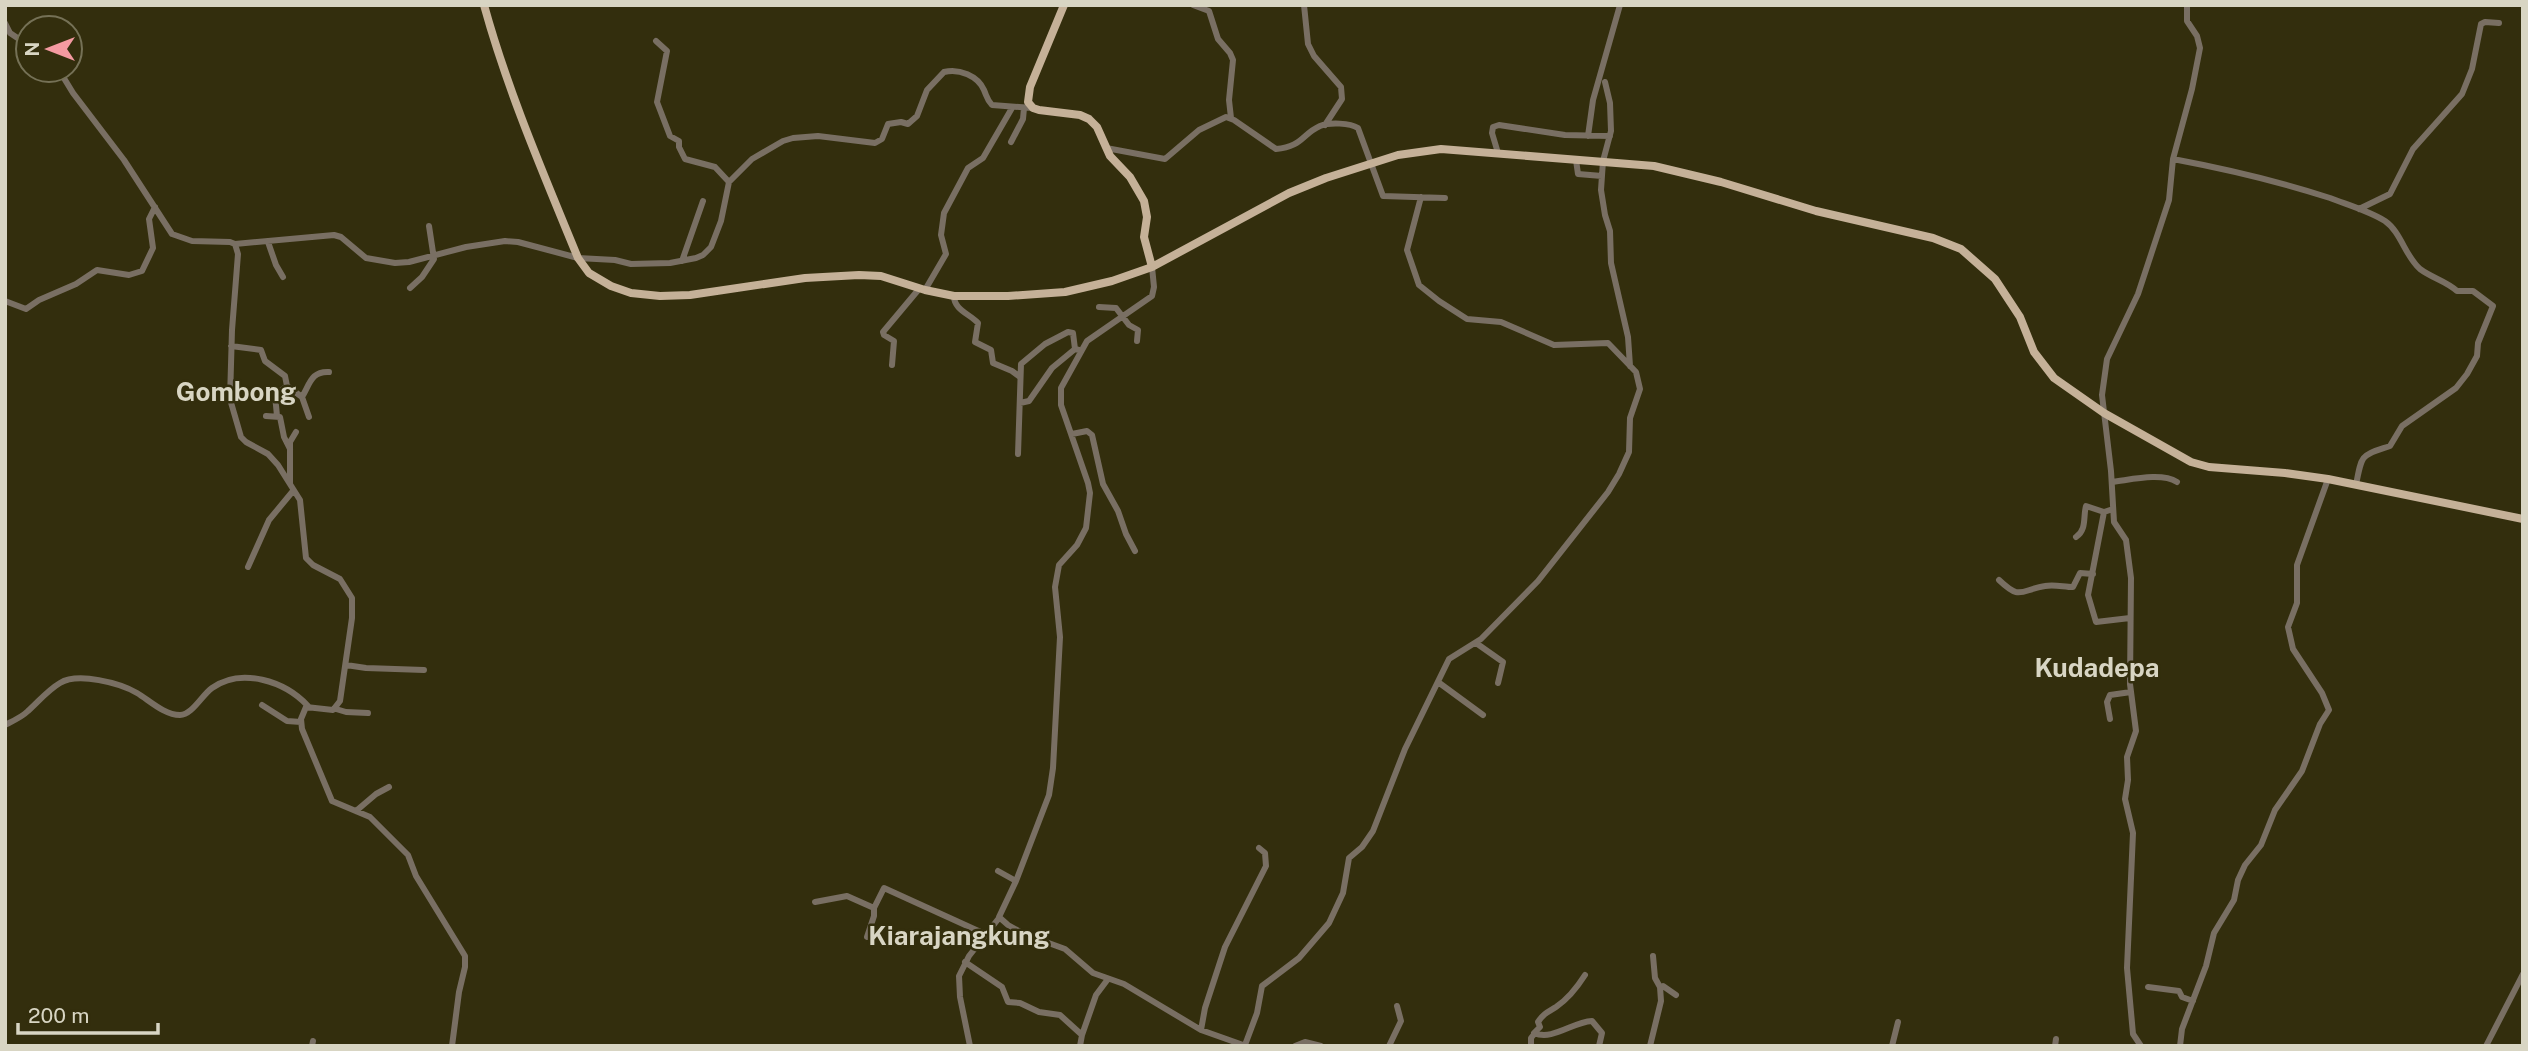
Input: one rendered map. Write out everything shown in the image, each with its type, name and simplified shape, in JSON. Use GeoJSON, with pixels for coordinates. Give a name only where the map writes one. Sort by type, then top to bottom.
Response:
{"type":"FeatureCollection","features":[{"type":"Feature","properties":{"kind":"main road"},"geometry":{"type":"LineString","coordinates":[[484,5],[533,147],[578,258],[589,273],[611,286],[631,293],[690,295],[805,278],[878,276],[954,296],[1065,292],[1112,281],[1152,267],[1289,193],[1398,155],[1436,149],[1603,161],[1675,171],[1816,211],[1933,238],[1961,249],[1995,279],[2015,308],[2034,352],[2054,378],[2104,413],[2175,454],[2200,465],[2328,479],[2523,519]]}},
{"type":"Feature","properties":{"kind":"main road"},"geometry":{"type":"LineString","coordinates":[[1064,5],[1028,93],[1028,108],[1080,116],[1089,119],[1097,127],[1106,148],[1130,177],[1144,201],[1147,217],[1144,237],[1152,267]]}},
{"type":"Feature","properties":{"kind":"street"},"geometry":{"type":"LineString","coordinates":[[1193,5],[1209,11],[1218,39],[1232,58],[1234,69],[1229,100],[1231,118]]}},
{"type":"Feature","properties":{"kind":"street"},"geometry":{"type":"LineString","coordinates":[[1304,5],[1308,44],[1341,86],[1342,99],[1325,125]]}},
{"type":"Feature","properties":{"kind":"street"},"geometry":{"type":"LineString","coordinates":[[1588,136],[1592,102],[1620,5]]}},
{"type":"Feature","properties":{"kind":"street"},"geometry":{"type":"LineString","coordinates":[[2141,1046],[2133,1034],[2127,968],[2133,830],[2125,799],[2127,758],[2134,744],[2136,731],[2131,692],[2132,578],[2126,539],[2114,522],[2102,395],[2107,359],[2134,305],[2170,194],[2173,159],[2200,48],[2188,20],[2187,5]]}},
{"type":"Feature","properties":{"kind":"street"},"geometry":{"type":"LineString","coordinates":[[2359,209],[2390,194],[2413,149],[2465,89],[2479,44],[2482,24],[2499,23]]}},
{"type":"Feature","properties":{"kind":"street"},"geometry":{"type":"LineString","coordinates":[[656,41],[667,51],[657,102],[670,136],[680,142],[679,147],[685,159],[715,167],[729,182]]}},
{"type":"Feature","properties":{"kind":"street"},"geometry":{"type":"LineString","coordinates":[[68,84],[124,160],[166,228],[181,239],[235,244],[334,235],[341,237],[361,255],[370,259],[395,262],[409,262],[466,247],[512,241],[578,258],[645,265],[682,261],[703,255],[710,247],[721,221],[729,182],[752,159],[787,139],[818,136],[862,143],[878,142],[888,124],[908,124],[914,120],[930,87],[944,72],[959,71],[973,78],[981,85],[990,104],[1028,108],[1011,142]]}},
{"type":"Feature","properties":{"kind":"street"},"geometry":{"type":"LineString","coordinates":[[1605,82],[1610,103],[1610,136],[1603,161],[1601,190],[1610,231],[1611,263],[1628,338],[1630,366]]}},
{"type":"Feature","properties":{"kind":"street"},"geometry":{"type":"LineString","coordinates":[[892,365],[894,341],[883,332],[922,289],[946,254],[941,235],[944,215],[959,182],[968,168],[983,158],[1012,108]]}},
{"type":"Feature","properties":{"kind":"street"},"geometry":{"type":"LineString","coordinates":[[1106,148],[1165,159],[1199,130],[1225,118],[1231,118],[1275,149],[1299,143],[1319,127],[1349,124],[1357,127],[1383,196],[1445,198]]}},
{"type":"Feature","properties":{"kind":"street"},"geometry":{"type":"LineString","coordinates":[[1498,153],[1492,133],[1493,127],[1497,125],[1588,136],[1610,136]]}},
{"type":"Feature","properties":{"kind":"street"},"geometry":{"type":"LineString","coordinates":[[2173,159],[2292,185],[2359,209],[2389,225],[2410,259],[2422,271],[2457,291],[2473,291],[2494,308],[2482,333],[2477,356],[2456,388],[2402,426],[2391,445],[2365,456],[2356,485]]}},
{"type":"Feature","properties":{"kind":"street"},"geometry":{"type":"LineString","coordinates":[[1576,160],[1578,174],[1602,176]]}},
{"type":"Feature","properties":{"kind":"street"},"geometry":{"type":"LineString","coordinates":[[999,918],[1024,934],[1065,949],[1088,970],[1124,984],[1201,1030],[1245,1046],[1257,1013],[1262,986],[1299,958],[1333,917],[1343,893],[1349,858],[1373,831],[1405,749],[1451,657],[1476,643],[1538,581],[1619,474],[1629,452],[1630,418],[1640,386],[1637,375],[1606,342],[1554,345],[1502,322],[1464,317],[1418,284],[1407,251],[1421,197]]}},
{"type":"Feature","properties":{"kind":"street"},"geometry":{"type":"LineString","coordinates":[[682,261],[702,201]]}},
{"type":"Feature","properties":{"kind":"street"},"geometry":{"type":"LineString","coordinates":[[5,301],[26,309],[39,300],[76,284],[95,271],[129,275],[142,271],[153,248],[149,219],[155,207]]}},
{"type":"Feature","properties":{"kind":"street"},"geometry":{"type":"LineString","coordinates":[[410,288],[422,277],[434,254],[429,226]]}},
{"type":"Feature","properties":{"kind":"street"},"geometry":{"type":"LineString","coordinates":[[268,242],[283,276]]}},
{"type":"Feature","properties":{"kind":"street"},"geometry":{"type":"LineString","coordinates":[[235,244],[238,254],[229,388],[240,434],[247,442],[268,454],[292,488],[301,505],[306,558],[313,565],[340,579],[352,598],[346,664],[341,697],[336,709]]}},
{"type":"Feature","properties":{"kind":"street"},"geometry":{"type":"LineString","coordinates":[[1020,403],[1029,401],[1052,368],[1152,296],[1152,267]]}},
{"type":"Feature","properties":{"kind":"street"},"geometry":{"type":"LineString","coordinates":[[954,296],[954,302],[959,308],[978,323],[975,342],[990,349],[993,363],[1020,377]]}},
{"type":"Feature","properties":{"kind":"street"},"geometry":{"type":"LineString","coordinates":[[1099,307],[1114,306],[1124,314],[1128,323],[1138,330],[1137,341]]}},
{"type":"Feature","properties":{"kind":"street"},"geometry":{"type":"LineString","coordinates":[[970,1046],[958,986],[959,976],[965,962],[999,918],[1049,795],[1052,779],[1060,637],[1055,597],[1057,571],[1062,560],[1082,537],[1088,516],[1090,493],[1061,405],[1060,394],[1078,350],[1073,333],[1045,344],[1021,364],[1018,454]]}},
{"type":"Feature","properties":{"kind":"street"},"geometry":{"type":"LineString","coordinates":[[231,346],[261,350],[265,361],[285,376],[287,386],[302,397],[309,417]]}},
{"type":"Feature","properties":{"kind":"street"},"geometry":{"type":"LineString","coordinates":[[302,397],[312,377],[321,371],[329,372]]}},
{"type":"Feature","properties":{"kind":"street"},"geometry":{"type":"LineString","coordinates":[[277,416],[275,395],[287,386]]}},
{"type":"Feature","properties":{"kind":"street"},"geometry":{"type":"LineString","coordinates":[[266,416],[277,416],[282,420],[284,437],[290,449]]}},
{"type":"Feature","properties":{"kind":"street"},"geometry":{"type":"LineString","coordinates":[[248,567],[269,520],[292,488],[290,449],[296,432]]}},
{"type":"Feature","properties":{"kind":"street"},"geometry":{"type":"LineString","coordinates":[[1072,434],[1087,432],[1092,435],[1103,484],[1135,551]]}},
{"type":"Feature","properties":{"kind":"street"},"geometry":{"type":"LineString","coordinates":[[2112,482],[2138,478],[2172,479],[2177,482]]}},
{"type":"Feature","properties":{"kind":"street"},"geometry":{"type":"LineString","coordinates":[[2180,1046],[2182,1029],[2206,966],[2215,930],[2234,900],[2237,881],[2245,865],[2260,847],[2275,810],[2302,771],[2319,726],[2329,711],[2322,693],[2293,649],[2288,627],[2297,602],[2298,562],[2328,479]]}},
{"type":"Feature","properties":{"kind":"street"},"geometry":{"type":"LineString","coordinates":[[2081,536],[2085,506],[2104,512],[2113,509]]}},
{"type":"Feature","properties":{"kind":"street"},"geometry":{"type":"LineString","coordinates":[[2104,512],[2088,597],[2094,621],[2130,618]]}},
{"type":"Feature","properties":{"kind":"street"},"geometry":{"type":"LineString","coordinates":[[1999,580],[2011,590],[2022,594],[2044,586],[2073,587],[2080,573],[2093,574]]}},
{"type":"Feature","properties":{"kind":"street"},"geometry":{"type":"LineString","coordinates":[[1476,643],[1503,663],[1498,683]]}},
{"type":"Feature","properties":{"kind":"street"},"geometry":{"type":"LineString","coordinates":[[346,664],[366,668],[424,670]]}},
{"type":"Feature","properties":{"kind":"street"},"geometry":{"type":"LineString","coordinates":[[5,725],[27,712],[61,682],[74,679],[98,680],[130,689],[166,711],[181,715],[192,709],[214,687],[232,678],[243,677],[285,687],[308,706],[368,713]]}},
{"type":"Feature","properties":{"kind":"street"},"geometry":{"type":"LineString","coordinates":[[1438,682],[1483,715]]}},
{"type":"Feature","properties":{"kind":"street"},"geometry":{"type":"LineString","coordinates":[[2110,719],[2106,702],[2110,695],[2131,692]]}},
{"type":"Feature","properties":{"kind":"street"},"geometry":{"type":"LineString","coordinates":[[262,705],[287,721],[301,722]]}},
{"type":"Feature","properties":{"kind":"street"},"geometry":{"type":"LineString","coordinates":[[308,706],[301,722],[329,796],[337,804],[373,819],[408,856],[416,876],[464,956],[465,967],[458,992],[453,1046]]}},
{"type":"Feature","properties":{"kind":"street"},"geometry":{"type":"LineString","coordinates":[[356,811],[389,787]]}},
{"type":"Feature","properties":{"kind":"street"},"geometry":{"type":"LineString","coordinates":[[1201,1030],[1224,947],[1266,866],[1265,853],[1259,848]]}},
{"type":"Feature","properties":{"kind":"street"},"geometry":{"type":"LineString","coordinates":[[998,871],[1016,881]]}},
{"type":"Feature","properties":{"kind":"street"},"geometry":{"type":"LineString","coordinates":[[867,937],[874,908],[884,888],[985,934]]}},
{"type":"Feature","properties":{"kind":"street"},"geometry":{"type":"LineString","coordinates":[[815,902],[844,895],[874,908]]}},
{"type":"Feature","properties":{"kind":"street"},"geometry":{"type":"LineString","coordinates":[[1650,1046],[1661,1001],[1653,956]]}},
{"type":"Feature","properties":{"kind":"street"},"geometry":{"type":"LineString","coordinates":[[965,962],[1002,987],[1008,1002],[1060,1015],[1082,1035]]}},
{"type":"Feature","properties":{"kind":"street"},"geometry":{"type":"LineString","coordinates":[[2486,1046],[2523,974]]}},
{"type":"Feature","properties":{"kind":"street"},"geometry":{"type":"LineString","coordinates":[[1531,1046],[1531,1038],[1540,1027],[1538,1022],[1544,1013],[1557,1006],[1579,985],[1585,975]]}},
{"type":"Feature","properties":{"kind":"street"},"geometry":{"type":"LineString","coordinates":[[1080,1046],[1096,995],[1108,979]]}},
{"type":"Feature","properties":{"kind":"street"},"geometry":{"type":"LineString","coordinates":[[1660,987],[1663,986],[1676,995]]}},
{"type":"Feature","properties":{"kind":"street"},"geometry":{"type":"LineString","coordinates":[[2148,987],[2179,991],[2182,997],[2193,1001]]}},
{"type":"Feature","properties":{"kind":"street"},"geometry":{"type":"LineString","coordinates":[[1389,1046],[1401,1021],[1397,1006]]}},
{"type":"Feature","properties":{"kind":"street"},"geometry":{"type":"LineString","coordinates":[[1535,1033],[1547,1036],[1592,1021],[1602,1034],[1599,1046]]}},
{"type":"Feature","properties":{"kind":"street"},"geometry":{"type":"LineString","coordinates":[[1892,1046],[1898,1022]]}},
{"type":"Feature","properties":{"kind":"street"},"geometry":{"type":"LineString","coordinates":[[1295,1046],[1305,1042],[1321,1046]]}},
{"type":"Feature","properties":{"kind":"district","name":"Gombong"},"geometry":{"type":"Point","coordinates":[236,392]}},
{"type":"Feature","properties":{"kind":"district","name":"Kudadepa"},"geometry":{"type":"Point","coordinates":[2097,668]}},
{"type":"Feature","properties":{"kind":"district","name":"Kiarajangkung"},"geometry":{"type":"Point","coordinates":[959,936]}}]}
